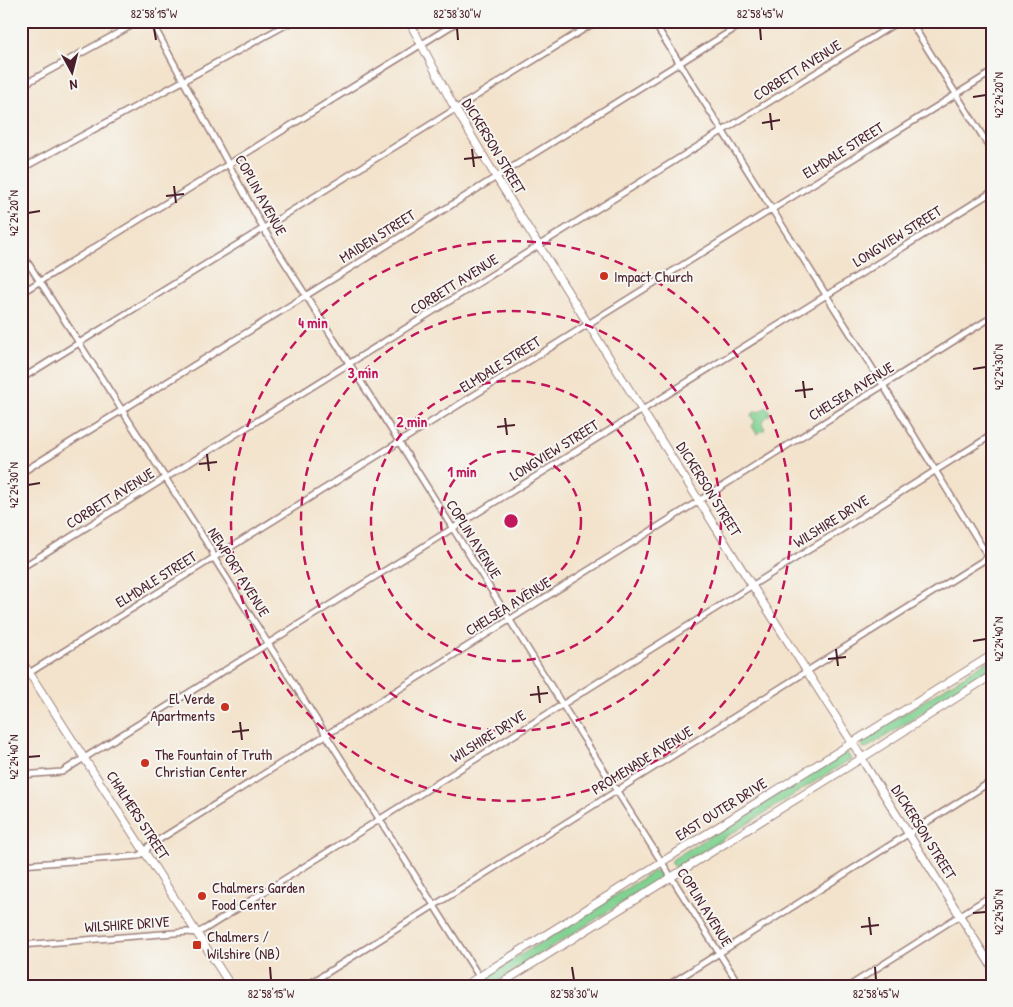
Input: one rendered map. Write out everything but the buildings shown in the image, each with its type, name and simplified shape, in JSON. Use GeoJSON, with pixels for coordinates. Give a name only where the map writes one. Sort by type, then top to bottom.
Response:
{"type":"FeatureCollection","features":[{"type":"Feature","properties":{"kind":"street"},"geometry":{"type":"LineString","coordinates":[[21,86],[140,21]]}},
{"type":"Feature","properties":{"kind":"street","name":"COPLIN AVENUE"},"geometry":{"type":"LineString","coordinates":[[151,21],[263,228],[740,986]]}},
{"type":"Feature","properties":{"kind":"street"},"geometry":{"type":"LineString","coordinates":[[21,169],[293,21]]}},
{"type":"Feature","properties":{"kind":"street","name":"DICKERSON STREET"},"geometry":{"type":"LineString","coordinates":[[409,21],[456,109],[496,177],[992,967]]}},
{"type":"Feature","properties":{"kind":"street"},"geometry":{"type":"LineString","coordinates":[[21,293],[459,21]]}},
{"type":"Feature","properties":{"kind":"street"},"geometry":{"type":"LineString","coordinates":[[21,379],[597,21]]}},
{"type":"Feature","properties":{"kind":"street"},"geometry":{"type":"LineString","coordinates":[[653,21],[990,556],[992,564]]}},
{"type":"Feature","properties":{"kind":"street","name":"MAIDEN STREET"},"geometry":{"type":"LineString","coordinates":[[21,473],[747,21]]}},
{"type":"Feature","properties":{"kind":"street","name":"CORBETT AVENUE"},"geometry":{"type":"LineString","coordinates":[[21,568],[899,21]]}},
{"type":"Feature","properties":{"kind":"street"},"geometry":{"type":"LineString","coordinates":[[910,21],[992,152]]}},
{"type":"Feature","properties":{"kind":"street","name":"ELMDALE STREET"},"geometry":{"type":"LineString","coordinates":[[21,678],[992,72]]}},
{"type":"Feature","properties":{"kind":"street","name":"LONGVIEW STREET"},"geometry":{"type":"LineString","coordinates":[[21,775],[62,772],[992,192]]}},
{"type":"Feature","properties":{"kind":"street","name":"NEWPORT AVENUE"},"geometry":{"type":"LineString","coordinates":[[21,252],[212,551],[214,558],[485,986]]}},
{"type":"Feature","properties":{"kind":"street","name":"CHELSEA AVENUE"},"geometry":{"type":"LineString","coordinates":[[21,865],[138,856],[150,846],[992,317]]}},
{"type":"Feature","properties":{"kind":"street","name":"WILSHIRE DRIVE"},"geometry":{"type":"LineString","coordinates":[[21,945],[197,932],[205,929],[992,435]]}},
{"type":"Feature","properties":{"kind":"street","name":"PROMENADE AVENUE"},"geometry":{"type":"LineString","coordinates":[[306,986],[990,556]]}},
{"type":"Feature","properties":{"kind":"street","name":"EAST OUTER DRIVE"},"geometry":{"type":"LineString","coordinates":[[464,986],[992,655]]}},
{"type":"Feature","properties":{"kind":"street","name":"CHALMERS STREET"},"geometry":{"type":"LineString","coordinates":[[21,660],[230,986]]}},
{"type":"Feature","properties":{"kind":"street","name":"EAST OUTER DRIVE"},"geometry":{"type":"LineString","coordinates":[[496,986],[992,675]]}},
{"type":"Feature","properties":{"kind":"street"},"geometry":{"type":"LineString","coordinates":[[667,986],[992,781]]}},
{"type":"Feature","properties":{"kind":"street"},"geometry":{"type":"LineString","coordinates":[[849,986],[992,895]]}},
{"type":"Feature","properties":{"kind":"green space"},"geometry":{"type":"Polygon","coordinates":[[[767,407],[771,414],[764,420],[765,429],[757,434],[752,426],[755,422],[751,415],[767,407]]]}},
{"type":"Feature","properties":{"kind":"green space"},"geometry":{"type":"Polygon","coordinates":[[[992,658],[992,669],[870,746],[863,748],[860,741],[992,658]]]}},
{"type":"Feature","properties":{"kind":"green space"},"geometry":{"type":"Polygon","coordinates":[[[846,751],[851,759],[678,867],[675,868],[671,862],[673,859],[846,751]]]}},
{"type":"Feature","properties":{"kind":"green space"},"geometry":{"type":"Polygon","coordinates":[[[654,871],[659,872],[662,876],[660,879],[495,983],[488,977],[489,975],[654,871]]]}},
{"type":"Feature","properties":{"kind":"place","name":"Impact Church"},"geometry":{"type":"Point","coordinates":[604,276]}},
{"type":"Feature","properties":{"kind":"place","name":"El Verde Apartments"},"geometry":{"type":"Point","coordinates":[225,707]}},
{"type":"Feature","properties":{"kind":"place","name":"The Fountain of Truth Christian Center"},"geometry":{"type":"Point","coordinates":[145,763]}},
{"type":"Feature","properties":{"kind":"place","name":"Chalmers Garden Food Center"},"geometry":{"type":"Point","coordinates":[202,896]}},
{"type":"Feature","properties":{"kind":"place","name":"Chalmers / Wilshire (NB)"},"geometry":{"type":"Point","coordinates":[197,945]}}]}
